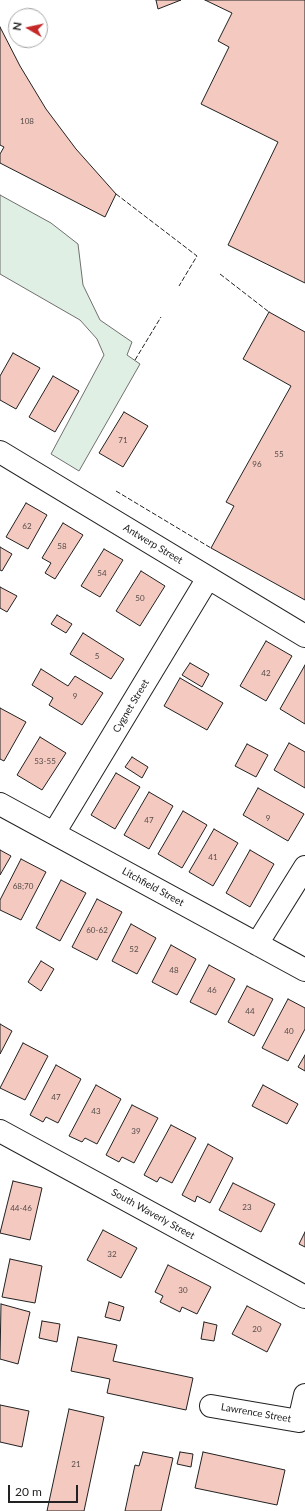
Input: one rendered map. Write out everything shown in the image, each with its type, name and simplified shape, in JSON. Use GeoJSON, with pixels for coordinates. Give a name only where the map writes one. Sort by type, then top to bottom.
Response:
{"type":"FeatureCollection","features":[{"type":"Feature","properties":{"kind":"street","name":"Antwerp Street"},"geometry":{"type":"LineString","coordinates":[[2,458],[305,636]]}},
{"type":"Feature","properties":{"kind":"street","name":"Cygnet Street"},"geometry":{"type":"LineString","coordinates":[[54,833],[208,578]]}},
{"type":"Feature","properties":{"kind":"street","name":"Litchfield Street"},"geometry":{"type":"LineString","coordinates":[[0,804],[305,970]]}},
{"type":"Feature","properties":{"kind":"street"},"geometry":{"type":"LineString","coordinates":[[258,944],[305,867]]}},
{"type":"Feature","properties":{"kind":"street","name":"South Waverly Street"},"geometry":{"type":"LineString","coordinates":[[0,1132],[305,1297]]}},
{"type":"Feature","properties":{"kind":"street","name":"Lawrence Street"},"geometry":{"type":"LineString","coordinates":[[211,1406],[299,1421],[305,1395]]}},
{"type":"Feature","properties":{"kind":"green space"},"geometry":{"type":"Polygon","coordinates":[[[0,195],[51,223],[78,244],[83,285],[100,320],[132,342],[127,355],[140,364],[79,471],[51,454],[104,355],[97,339],[80,320],[0,274],[0,195]]]}},
{"type":"Feature","properties":{"kind":"building"},"geometry":{"type":"Polygon","coordinates":[[[156,0],[181,0],[158,9],[156,0]]]}},
{"type":"Feature","properties":{"kind":"building"},"geometry":{"type":"Polygon","coordinates":[[[205,0],[305,0],[305,283],[228,245],[278,142],[201,104],[229,47],[218,41],[232,13],[205,0]]]}},
{"type":"Feature","properties":{"kind":"building"},"geometry":{"type":"Polygon","coordinates":[[[0,27],[8,43],[8,48],[11,48],[46,109],[76,149],[116,194],[105,217],[0,163],[0,154],[4,147],[0,145],[0,27]]]}},
{"type":"Feature","properties":{"kind":"building"},"geometry":{"type":"Polygon","coordinates":[[[269,312],[305,332],[305,600],[211,548],[234,506],[226,502],[291,386],[243,359],[269,312]]]}},
{"type":"Feature","properties":{"kind":"building"},"geometry":{"type":"Polygon","coordinates":[[[13,353],[40,368],[16,409],[0,400],[0,376],[13,353]]]}},
{"type":"Feature","properties":{"kind":"building"},"geometry":{"type":"Polygon","coordinates":[[[53,376],[79,391],[55,432],[29,417],[53,376]]]}},
{"type":"Feature","properties":{"kind":"building"},"geometry":{"type":"Polygon","coordinates":[[[124,412],[148,426],[123,467],[99,453],[124,412]]]}},
{"type":"Feature","properties":{"kind":"building"},"geometry":{"type":"Polygon","coordinates":[[[26,503],[47,515],[28,549],[6,537],[26,503]]]}},
{"type":"Feature","properties":{"kind":"building"},"geometry":{"type":"Polygon","coordinates":[[[63,523],[83,535],[55,579],[45,573],[51,563],[42,558],[63,523]]]}},
{"type":"Feature","properties":{"kind":"building"},"geometry":{"type":"Polygon","coordinates":[[[0,547],[12,554],[2,571],[0,570],[0,547]]]}},
{"type":"Feature","properties":{"kind":"building"},"geometry":{"type":"Polygon","coordinates":[[[104,549],[123,560],[100,597],[81,586],[104,549]]]}},
{"type":"Feature","properties":{"kind":"building"},"geometry":{"type":"Polygon","coordinates":[[[141,571],[165,586],[140,626],[116,611],[141,571]]]}},
{"type":"Feature","properties":{"kind":"building"},"geometry":{"type":"Polygon","coordinates":[[[0,587],[17,596],[7,612],[0,608],[0,587]]]}},
{"type":"Feature","properties":{"kind":"building"},"geometry":{"type":"Polygon","coordinates":[[[57,615],[72,624],[66,633],[51,624],[57,615]]]}},
{"type":"Feature","properties":{"kind":"building"},"geometry":{"type":"Polygon","coordinates":[[[83,633],[124,659],[111,679],[70,654],[83,633]]]}},
{"type":"Feature","properties":{"kind":"building"},"geometry":{"type":"Polygon","coordinates":[[[266,641],[292,656],[266,701],[240,686],[266,641]]]}},
{"type":"Feature","properties":{"kind":"building"},"geometry":{"type":"Polygon","coordinates":[[[190,663],[209,674],[202,687],[182,675],[190,663]]]}},
{"type":"Feature","properties":{"kind":"building"},"geometry":{"type":"Polygon","coordinates":[[[305,665],[305,724],[280,709],[305,665]]]}},
{"type":"Feature","properties":{"kind":"building"},"geometry":{"type":"Polygon","coordinates":[[[41,669],[68,686],[75,676],[103,693],[82,725],[49,705],[53,698],[32,685],[41,669]]]}},
{"type":"Feature","properties":{"kind":"building"},"geometry":{"type":"Polygon","coordinates":[[[180,678],[223,703],[207,730],[164,706],[180,678]]]}},
{"type":"Feature","properties":{"kind":"building"},"geometry":{"type":"Polygon","coordinates":[[[0,708],[26,722],[4,761],[0,759],[0,708]]]}},
{"type":"Feature","properties":{"kind":"building"},"geometry":{"type":"Polygon","coordinates":[[[40,737],[66,753],[42,790],[17,775],[40,737]]]}},
{"type":"Feature","properties":{"kind":"building"},"geometry":{"type":"Polygon","coordinates":[[[289,743],[305,752],[305,788],[274,770],[289,743]]]}},
{"type":"Feature","properties":{"kind":"building"},"geometry":{"type":"Polygon","coordinates":[[[247,744],[268,755],[256,777],[235,766],[247,744]]]}},
{"type":"Feature","properties":{"kind":"building"},"geometry":{"type":"Polygon","coordinates":[[[132,757],[148,767],[142,778],[125,767],[132,757]]]}},
{"type":"Feature","properties":{"kind":"building"},"geometry":{"type":"Polygon","coordinates":[[[116,773],[140,787],[115,829],[91,815],[116,773]]]}},
{"type":"Feature","properties":{"kind":"building"},"geometry":{"type":"Polygon","coordinates":[[[258,788],[304,814],[288,841],[243,815],[258,788]]]}},
{"type":"Feature","properties":{"kind":"building"},"geometry":{"type":"Polygon","coordinates":[[[149,792],[173,806],[149,849],[124,835],[149,792]]]}},
{"type":"Feature","properties":{"kind":"building"},"geometry":{"type":"Polygon","coordinates":[[[183,811],[207,825],[182,868],[158,854],[183,811]]]}},
{"type":"Feature","properties":{"kind":"building"},"geometry":{"type":"Polygon","coordinates":[[[214,829],[238,843],[213,886],[189,872],[214,829]]]}},
{"type":"Feature","properties":{"kind":"building"},"geometry":{"type":"Polygon","coordinates":[[[0,850],[11,856],[0,875],[0,850]]]}},
{"type":"Feature","properties":{"kind":"building"},"geometry":{"type":"Polygon","coordinates":[[[250,850],[274,864],[250,907],[226,893],[250,850]]]}},
{"type":"Feature","properties":{"kind":"building"},"geometry":{"type":"Polygon","coordinates":[[[21,859],[46,872],[21,920],[0,910],[0,900],[21,859]]]}},
{"type":"Feature","properties":{"kind":"building"},"geometry":{"type":"Polygon","coordinates":[[[61,880],[86,893],[60,941],[36,928],[61,880]]]}},
{"type":"Feature","properties":{"kind":"building"},"geometry":{"type":"Polygon","coordinates":[[[97,899],[122,912],[97,960],[72,947],[97,899]]]}},
{"type":"Feature","properties":{"kind":"building"},"geometry":{"type":"Polygon","coordinates":[[[131,924],[156,938],[137,974],[112,961],[131,924]]]}},
{"type":"Feature","properties":{"kind":"building"},"geometry":{"type":"Polygon","coordinates":[[[171,945],[196,959],[177,995],[152,982],[171,945]]]}},
{"type":"Feature","properties":{"kind":"building"},"geometry":{"type":"Polygon","coordinates":[[[41,961],[54,969],[41,991],[28,982],[41,961]]]}},
{"type":"Feature","properties":{"kind":"building"},"geometry":{"type":"Polygon","coordinates":[[[209,965],[235,979],[216,1015],[190,1002],[209,965]]]}},
{"type":"Feature","properties":{"kind":"building"},"geometry":{"type":"Polygon","coordinates":[[[247,986],[273,999],[254,1036],[228,1022],[247,986]]]}},
{"type":"Feature","properties":{"kind":"building"},"geometry":{"type":"Polygon","coordinates":[[[288,999],[305,1008],[305,1029],[288,1061],[262,1048],[288,999]]]}},
{"type":"Feature","properties":{"kind":"building"},"geometry":{"type":"Polygon","coordinates":[[[0,1024],[12,1031],[0,1054],[0,1024]]]}},
{"type":"Feature","properties":{"kind":"building"},"geometry":{"type":"Polygon","coordinates":[[[23,1043],[48,1056],[25,1100],[0,1088],[23,1043]]]}},
{"type":"Feature","properties":{"kind":"building"},"geometry":{"type":"Polygon","coordinates":[[[305,1055],[305,1071],[298,1067],[305,1055]]]}},
{"type":"Feature","properties":{"kind":"building"},"geometry":{"type":"Polygon","coordinates":[[[56,1065],[81,1079],[58,1123],[46,1117],[43,1122],[30,1115],[56,1065]]]}},
{"type":"Feature","properties":{"kind":"building"},"geometry":{"type":"Polygon","coordinates":[[[96,1085],[121,1099],[97,1144],[85,1138],[82,1142],[69,1136],[96,1085]]]}},
{"type":"Feature","properties":{"kind":"building"},"geometry":{"type":"Polygon","coordinates":[[[263,1085],[298,1104],[287,1124],[252,1106],[263,1085]]]}},
{"type":"Feature","properties":{"kind":"building"},"geometry":{"type":"Polygon","coordinates":[[[132,1105],[158,1118],[134,1163],[122,1157],[119,1162],[106,1155],[132,1105]]]}},
{"type":"Feature","properties":{"kind":"building"},"geometry":{"type":"Polygon","coordinates":[[[171,1125],[196,1138],[172,1183],[160,1177],[157,1182],[144,1175],[171,1125]]]}},
{"type":"Feature","properties":{"kind":"building"},"geometry":{"type":"Polygon","coordinates":[[[208,1144],[233,1158],[210,1203],[197,1196],[195,1202],[182,1195],[208,1144]]]}},
{"type":"Feature","properties":{"kind":"building"},"geometry":{"type":"Polygon","coordinates":[[[13,1181],[42,1188],[30,1240],[0,1233],[13,1181]]]}},
{"type":"Feature","properties":{"kind":"building"},"geometry":{"type":"Polygon","coordinates":[[[233,1183],[275,1204],[261,1232],[219,1210],[233,1183]]]}},
{"type":"Feature","properties":{"kind":"building"},"geometry":{"type":"Polygon","coordinates":[[[103,1230],[137,1248],[121,1278],[87,1260],[103,1230]]]}},
{"type":"Feature","properties":{"kind":"building"},"geometry":{"type":"Polygon","coordinates":[[[305,1232],[305,1247],[299,1244],[305,1232]]]}},
{"type":"Feature","properties":{"kind":"building"},"geometry":{"type":"Polygon","coordinates":[[[10,1259],[42,1266],[35,1303],[2,1297],[10,1259]]]}},
{"type":"Feature","properties":{"kind":"building"},"geometry":{"type":"Polygon","coordinates":[[[168,1265],[211,1287],[197,1314],[182,1307],[180,1312],[160,1302],[163,1296],[155,1292],[168,1265]]]}},
{"type":"Feature","properties":{"kind":"building"},"geometry":{"type":"Polygon","coordinates":[[[109,1302],[124,1307],[120,1321],[105,1317],[109,1302]]]}},
{"type":"Feature","properties":{"kind":"building"},"geometry":{"type":"Polygon","coordinates":[[[1,1304],[30,1312],[18,1364],[0,1359],[1,1304]]]}},
{"type":"Feature","properties":{"kind":"building"},"geometry":{"type":"Polygon","coordinates":[[[247,1306],[281,1324],[267,1352],[232,1334],[247,1306]]]}},
{"type":"Feature","properties":{"kind":"building"},"geometry":{"type":"Polygon","coordinates":[[[42,1321],[60,1324],[57,1342],[39,1338],[42,1321]]]}},
{"type":"Feature","properties":{"kind":"building"},"geometry":{"type":"Polygon","coordinates":[[[204,1322],[217,1325],[214,1341],[201,1339],[204,1322]]]}},
{"type":"Feature","properties":{"kind":"building"},"geometry":{"type":"Polygon","coordinates":[[[78,1337],[117,1345],[113,1361],[193,1378],[186,1410],[107,1393],[110,1379],[71,1371],[78,1337]]]}},
{"type":"Feature","properties":{"kind":"building"},"geometry":{"type":"Polygon","coordinates":[[[0,1405],[29,1411],[22,1447],[0,1442],[0,1405]]]}},
{"type":"Feature","properties":{"kind":"building"},"geometry":{"type":"Polygon","coordinates":[[[69,1409],[104,1417],[84,1511],[47,1511],[69,1409]]]}},
{"type":"Feature","properties":{"kind":"building"},"geometry":{"type":"Polygon","coordinates":[[[143,1452],[173,1458],[161,1511],[125,1511],[135,1465],[139,1466],[143,1452]]]}},
{"type":"Feature","properties":{"kind":"building"},"geometry":{"type":"Polygon","coordinates":[[[180,1452],[193,1454],[191,1467],[177,1464],[180,1452]]]}},
{"type":"Feature","properties":{"kind":"building"},"geometry":{"type":"Polygon","coordinates":[[[203,1452],[285,1470],[277,1505],[195,1488],[203,1452]]]}},
{"type":"Feature","properties":{"kind":"fence"},"geometry":{"type":"LineString","coordinates":[[116,194],[197,256],[179,286]]}},
{"type":"Feature","properties":{"kind":"fence"},"geometry":{"type":"LineString","coordinates":[[220,274],[269,312]]}},
{"type":"Feature","properties":{"kind":"fence"},"geometry":{"type":"LineString","coordinates":[[135,360],[161,317]]}},
{"type":"Feature","properties":{"kind":"fence"},"geometry":{"type":"LineString","coordinates":[[116,491],[211,548]]}}]}
